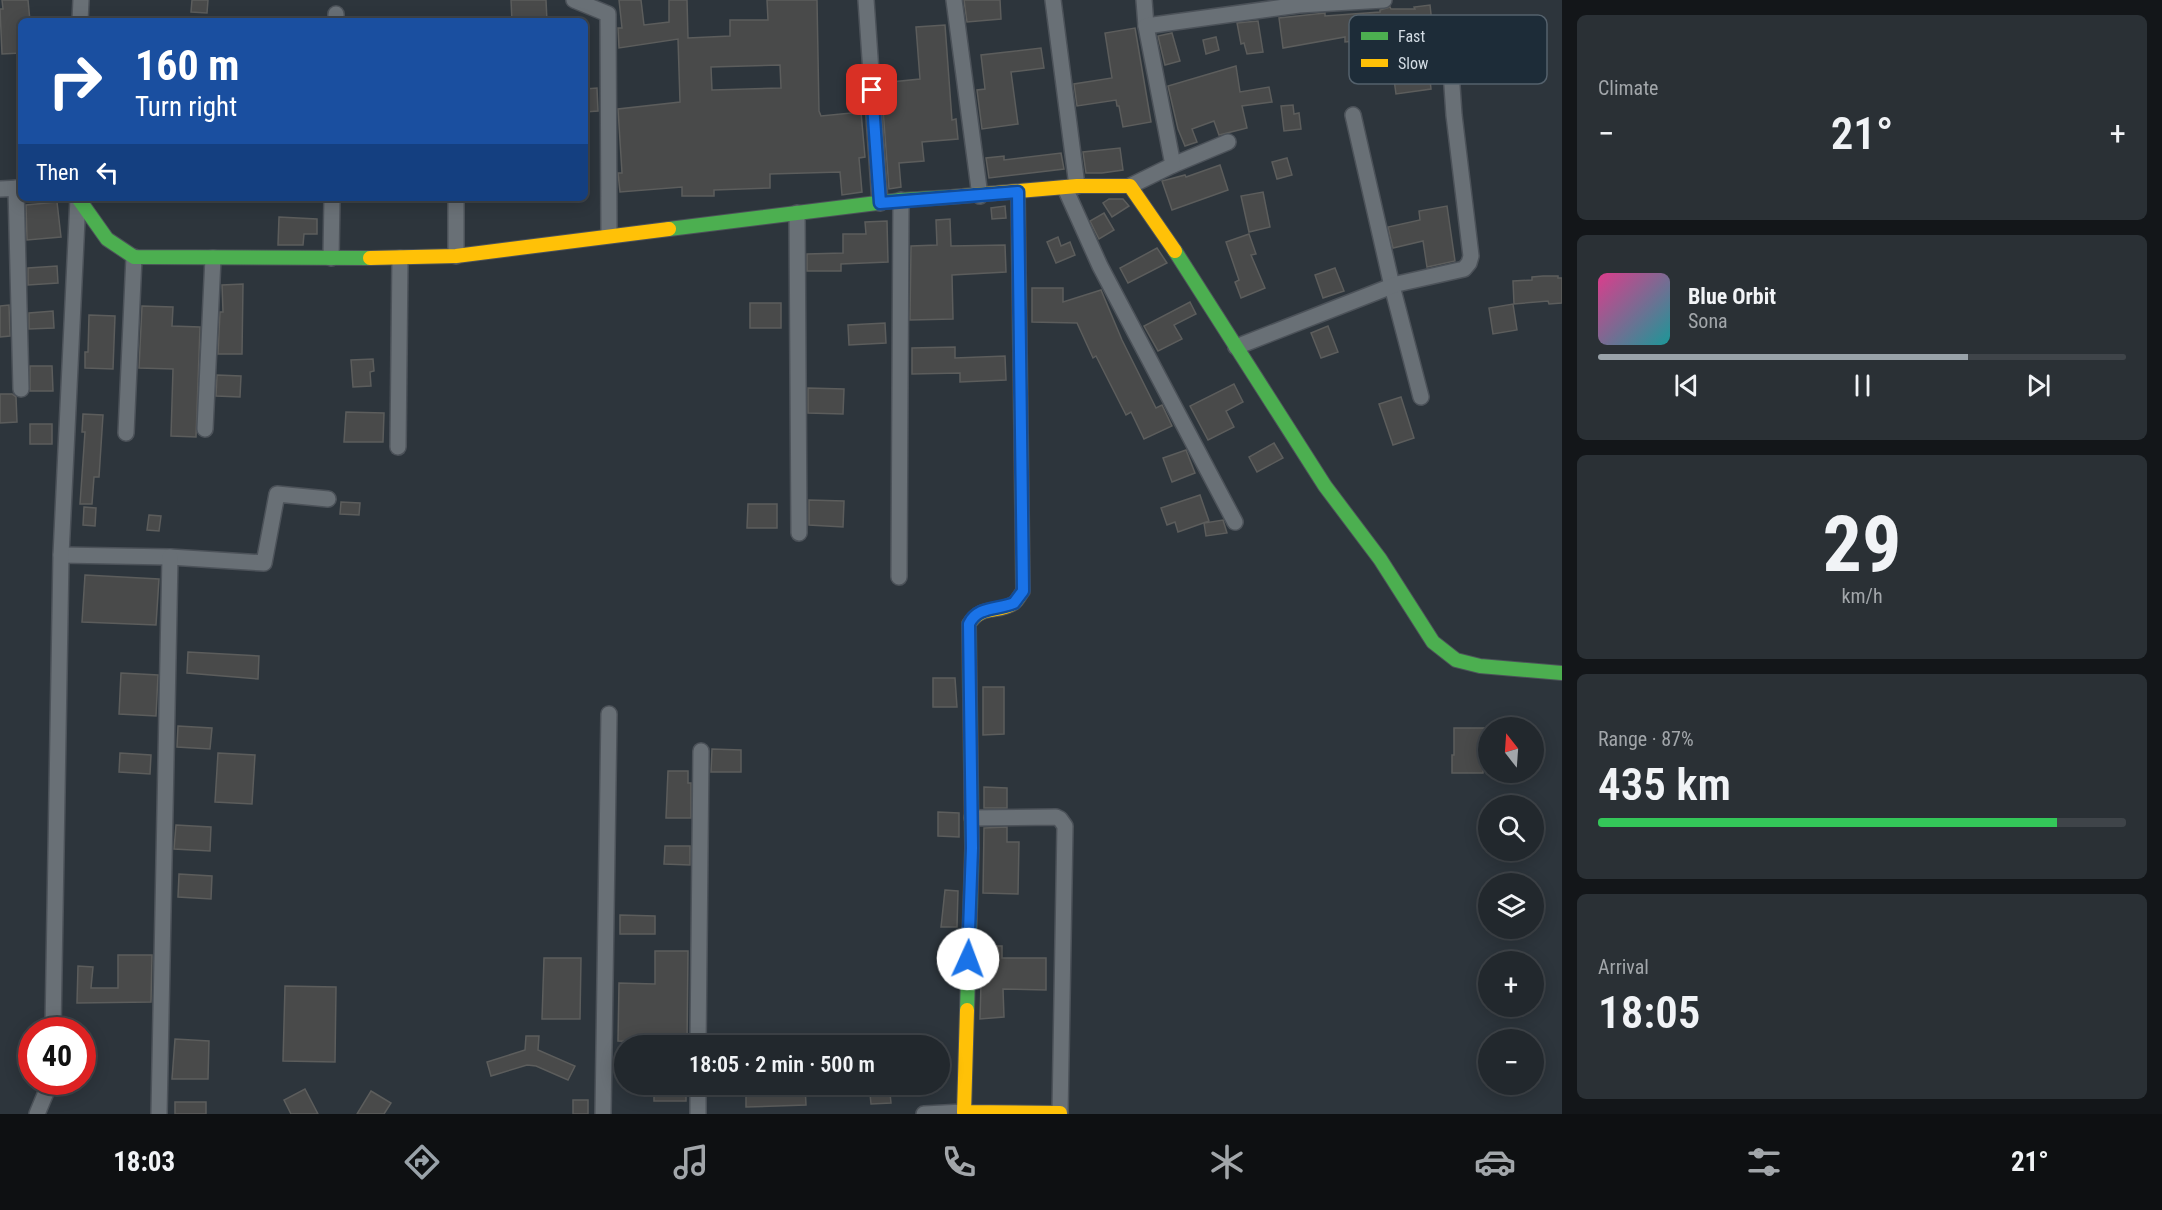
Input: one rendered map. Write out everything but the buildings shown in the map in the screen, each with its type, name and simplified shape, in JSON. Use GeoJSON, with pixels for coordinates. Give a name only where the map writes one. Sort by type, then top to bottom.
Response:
{"type":"FeatureCollection","features":[{"type":"Feature","properties":{"kind":"street"},"geometry":{"type":"LineString","coordinates":[[80,18],[81,0]]}},
{"type":"Feature","properties":{"kind":"street"},"geometry":{"type":"LineString","coordinates":[[574,0],[608,14],[609,235]]}},
{"type":"Feature","properties":{"kind":"street"},"geometry":{"type":"LineString","coordinates":[[866,0],[880,203]]}},
{"type":"Feature","properties":{"kind":"street"},"geometry":{"type":"LineString","coordinates":[[954,0],[980,196]]}},
{"type":"Feature","properties":{"kind":"street"},"geometry":{"type":"LineString","coordinates":[[1053,0],[1071,187],[1100,266],[1235,522]]}},
{"type":"Feature","properties":{"kind":"street"},"geometry":{"type":"LineString","coordinates":[[1144,0],[1146,26],[1173,165]]}},
{"type":"Feature","properties":{"kind":"street"},"geometry":{"type":"LineString","coordinates":[[1146,26],[1299,2],[1383,0]]}},
{"type":"Feature","properties":{"kind":"street"},"geometry":{"type":"LineString","coordinates":[[1236,347],[1392,286],[1464,269],[1469,263],[1471,256],[1452,84]]}},
{"type":"Feature","properties":{"kind":"street"},"geometry":{"type":"LineString","coordinates":[[1353,115],[1420,397]]}},
{"type":"Feature","properties":{"kind":"street"},"geometry":{"type":"LineString","coordinates":[[80,201],[103,237],[115,248],[134,257],[400,258],[456,256],[901,200],[980,196],[1071,187],[1130,186],[1228,142]]}},
{"type":"Feature","properties":{"kind":"street"},"geometry":{"type":"LineString","coordinates":[[1130,186],[1191,274],[1325,486],[1380,559],[1433,642],[1456,660],[1480,666],[1562,673]]}},
{"type":"Feature","properties":{"kind":"street"},"geometry":{"type":"LineString","coordinates":[[12,189],[21,389]]}},
{"type":"Feature","properties":{"kind":"street"},"geometry":{"type":"LineString","coordinates":[[964,1113],[972,818],[969,624],[972,617],[979,612],[1014,603],[1023,591],[1018,192]]}},
{"type":"Feature","properties":{"kind":"street"},"geometry":{"type":"LineString","coordinates":[[899,577],[901,200]]}},
{"type":"Feature","properties":{"kind":"street"},"geometry":{"type":"LineString","coordinates":[[53,1017],[61,555],[78,201]]}},
{"type":"Feature","properties":{"kind":"street"},"geometry":{"type":"LineString","coordinates":[[331,258],[332,201]]}},
{"type":"Feature","properties":{"kind":"street"},"geometry":{"type":"LineString","coordinates":[[456,201],[456,256]]}},
{"type":"Feature","properties":{"kind":"street"},"geometry":{"type":"LineString","coordinates":[[797,213],[800,534]]}},
{"type":"Feature","properties":{"kind":"street"},"geometry":{"type":"LineString","coordinates":[[126,433],[134,257]]}},
{"type":"Feature","properties":{"kind":"street"},"geometry":{"type":"LineString","coordinates":[[205,429],[213,258]]}},
{"type":"Feature","properties":{"kind":"street"},"geometry":{"type":"LineString","coordinates":[[398,447],[400,258]]}},
{"type":"Feature","properties":{"kind":"street"},"geometry":{"type":"LineString","coordinates":[[61,555],[170,557],[264,563],[277,494],[328,499]]}},
{"type":"Feature","properties":{"kind":"street"},"geometry":{"type":"LineString","coordinates":[[159,1114],[170,557]]}},
{"type":"Feature","properties":{"kind":"street"},"geometry":{"type":"LineString","coordinates":[[603,1114],[609,714]]}},
{"type":"Feature","properties":{"kind":"street"},"geometry":{"type":"LineString","coordinates":[[698,1035],[701,751]]}},
{"type":"Feature","properties":{"kind":"street"},"geometry":{"type":"LineString","coordinates":[[924,1114],[1060,1114],[1065,826],[1056,817],[972,818]]}},
{"type":"Feature","properties":{"kind":"street"},"geometry":{"type":"LineString","coordinates":[[37,1114],[45,1095]]}},
{"type":"Feature","properties":{"kind":"street"},"geometry":{"type":"LineString","coordinates":[[698,1095],[698,1114]]}},
{"type":"Feature","properties":{"kind":"traffic: fast"},"geometry":{"type":"LineString","coordinates":[[669,229],[901,200],[951,197]]}},
{"type":"Feature","properties":{"kind":"traffic: fast"},"geometry":{"type":"LineString","coordinates":[[80,201],[107,239],[134,257],[370,258]]}},
{"type":"Feature","properties":{"kind":"traffic: fast"},"geometry":{"type":"LineString","coordinates":[[1175,251],[1325,486],[1380,559],[1433,642],[1456,660],[1480,666],[1562,673]]}},
{"type":"Feature","properties":{"kind":"traffic: fast"},"geometry":{"type":"LineString","coordinates":[[967,1010],[972,848],[969,624]]}},
{"type":"Feature","properties":{"kind":"traffic: slow"},"geometry":{"type":"LineString","coordinates":[[951,197],[1077,186],[1130,186],[1175,251]]}},
{"type":"Feature","properties":{"kind":"traffic: slow"},"geometry":{"type":"LineString","coordinates":[[969,624],[984,611],[1014,603],[1023,591],[1018,192]]}},
{"type":"Feature","properties":{"kind":"traffic: slow"},"geometry":{"type":"LineString","coordinates":[[370,258],[456,256],[669,229]]}},
{"type":"Feature","properties":{"kind":"traffic: slow"},"geometry":{"type":"LineString","coordinates":[[967,1010],[964,1112],[1060,1113]]}},
{"type":"Feature","properties":{"kind":"route"},"geometry":{"type":"LineString","coordinates":[[872,90],[880,203],[1018,192],[1023,591],[1014,603],[979,612],[972,617],[969,624],[972,848],[968,959]]}}]}
